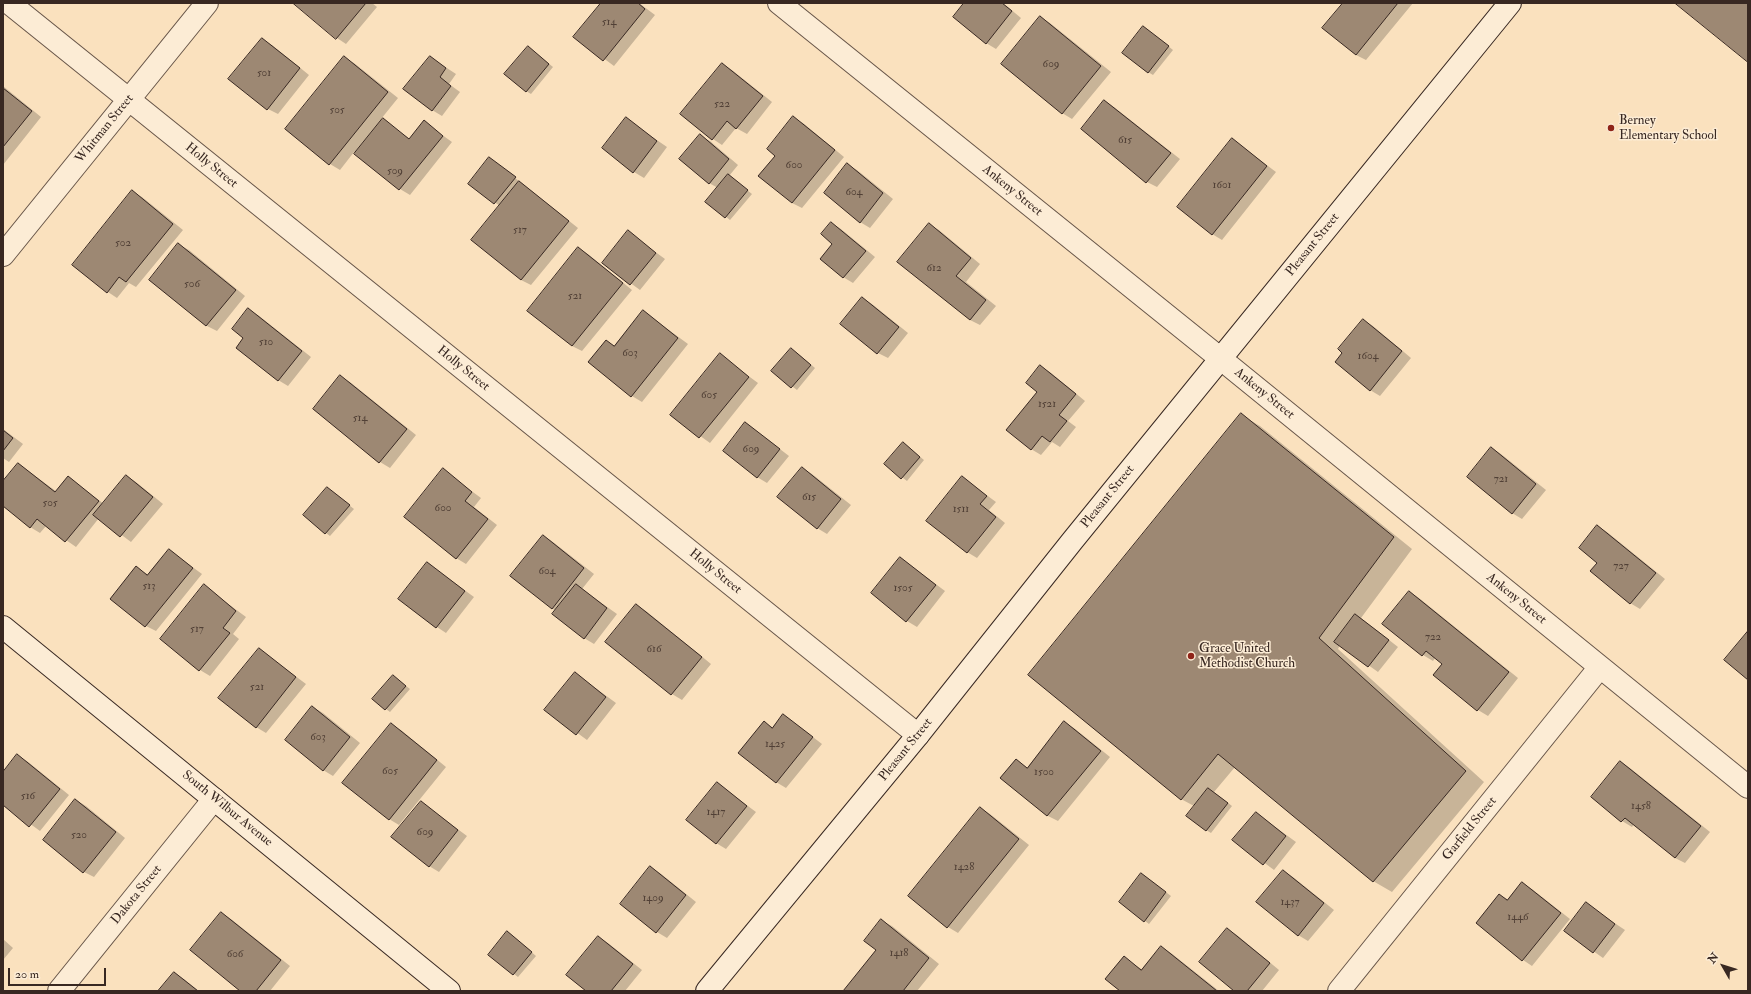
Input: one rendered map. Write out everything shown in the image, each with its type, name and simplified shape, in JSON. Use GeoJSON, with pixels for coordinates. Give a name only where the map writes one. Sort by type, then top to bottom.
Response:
{"type":"FeatureCollection","features":[{"type":"Feature","properties":{"kind":"street","name":"Holly Street"},"geometry":{"type":"LineString","coordinates":[[8,3],[918,735]]}},
{"type":"Feature","properties":{"kind":"street","name":"Whitman Street"},"geometry":{"type":"LineString","coordinates":[[3,255],[208,3]]}},
{"type":"Feature","properties":{"kind":"street","name":"Ankeny Street"},"geometry":{"type":"LineString","coordinates":[[779,3],[1221,359],[1748,787]]}},
{"type":"Feature","properties":{"kind":"street","name":"Pleasant Street"},"geometry":{"type":"LineString","coordinates":[[707,991],[918,735],[1073,540],[1430,99],[1510,3]]}},
{"type":"Feature","properties":{"kind":"street","name":"South Wilbur Avenue"},"geometry":{"type":"LineString","coordinates":[[3,627],[449,991]]}},
{"type":"Feature","properties":{"kind":"street","name":"Garfield Street"},"geometry":{"type":"LineString","coordinates":[[1339,991],[1600,667]]}},
{"type":"Feature","properties":{"kind":"street","name":"Dakota Street"},"geometry":{"type":"LineString","coordinates":[[59,991],[214,799]]}},
{"type":"Feature","properties":{"kind":"building"},"geometry":{"type":"Polygon","coordinates":[[[293,3],[366,3],[336,39],[293,3]]]}},
{"type":"Feature","properties":{"kind":"building"},"geometry":{"type":"Polygon","coordinates":[[[601,3],[638,3],[645,9],[603,61],[573,37],[601,3]]]}},
{"type":"Feature","properties":{"kind":"building"},"geometry":{"type":"Polygon","coordinates":[[[964,3],[1002,3],[1012,11],[986,44],[953,17],[964,3]]]}},
{"type":"Feature","properties":{"kind":"building"},"geometry":{"type":"Polygon","coordinates":[[[1343,3],[1398,3],[1356,55],[1322,28],[1343,3]]]}},
{"type":"Feature","properties":{"kind":"building"},"geometry":{"type":"Polygon","coordinates":[[[1675,3],[1748,3],[1748,62],[1675,3]]]}},
{"type":"Feature","properties":{"kind":"building"},"geometry":{"type":"Polygon","coordinates":[[[1040,16],[1101,66],[1062,114],[1001,64],[1040,16]]]}},
{"type":"Feature","properties":{"kind":"building"},"geometry":{"type":"Polygon","coordinates":[[[1143,26],[1169,46],[1148,73],[1122,53],[1143,26]]]}},
{"type":"Feature","properties":{"kind":"building"},"geometry":{"type":"Polygon","coordinates":[[[262,38],[300,68],[267,110],[228,79],[262,38]]]}},
{"type":"Feature","properties":{"kind":"building"},"geometry":{"type":"Polygon","coordinates":[[[528,46],[549,64],[526,92],[504,74],[528,46]]]}},
{"type":"Feature","properties":{"kind":"building"},"geometry":{"type":"Polygon","coordinates":[[[344,56],[388,92],[329,165],[285,129],[344,56]]]}},
{"type":"Feature","properties":{"kind":"building"},"geometry":{"type":"Polygon","coordinates":[[[430,56],[446,68],[440,77],[451,86],[432,111],[403,89],[430,56]]]}},
{"type":"Feature","properties":{"kind":"building"},"geometry":{"type":"Polygon","coordinates":[[[722,63],[763,96],[736,129],[727,121],[712,140],[680,114],[722,63]]]}},
{"type":"Feature","properties":{"kind":"building"},"geometry":{"type":"Polygon","coordinates":[[[3,88],[32,111],[3,147],[3,88]]]}},
{"type":"Feature","properties":{"kind":"building"},"geometry":{"type":"Polygon","coordinates":[[[1104,100],[1171,153],[1146,183],[1081,129],[1104,100]]]}},
{"type":"Feature","properties":{"kind":"building"},"geometry":{"type":"Polygon","coordinates":[[[793,116],[835,150],[792,203],[758,176],[775,156],[767,149],[793,116]]]}},
{"type":"Feature","properties":{"kind":"building"},"geometry":{"type":"Polygon","coordinates":[[[626,117],[657,141],[633,173],[602,148],[626,117]]]}},
{"type":"Feature","properties":{"kind":"building"},"geometry":{"type":"Polygon","coordinates":[[[383,118],[409,139],[424,120],[443,136],[399,190],[354,154],[383,118]]]}},
{"type":"Feature","properties":{"kind":"building"},"geometry":{"type":"Polygon","coordinates":[[[700,134],[729,159],[709,184],[679,159],[700,134]]]}},
{"type":"Feature","properties":{"kind":"building"},"geometry":{"type":"Polygon","coordinates":[[[1232,138],[1267,166],[1212,235],[1177,207],[1232,138]]]}},
{"type":"Feature","properties":{"kind":"building"},"geometry":{"type":"Polygon","coordinates":[[[489,157],[516,177],[494,204],[468,184],[489,157]]]}},
{"type":"Feature","properties":{"kind":"building"},"geometry":{"type":"Polygon","coordinates":[[[847,163],[883,193],[860,223],[824,193],[847,163]]]}},
{"type":"Feature","properties":{"kind":"building"},"geometry":{"type":"Polygon","coordinates":[[[728,174],[748,190],[725,218],[705,202],[728,174]]]}},
{"type":"Feature","properties":{"kind":"building"},"geometry":{"type":"Polygon","coordinates":[[[519,181],[569,221],[521,280],[471,240],[519,181]]]}},
{"type":"Feature","properties":{"kind":"building"},"geometry":{"type":"Polygon","coordinates":[[[132,190],[173,224],[126,282],[119,277],[107,293],[72,265],[132,190]]]}},
{"type":"Feature","properties":{"kind":"building"},"geometry":{"type":"Polygon","coordinates":[[[831,222],[866,251],[843,278],[820,259],[832,244],[821,234],[831,222]]]}},
{"type":"Feature","properties":{"kind":"building"},"geometry":{"type":"Polygon","coordinates":[[[929,223],[971,258],[956,276],[986,300],[970,320],[897,262],[929,223]]]}},
{"type":"Feature","properties":{"kind":"building"},"geometry":{"type":"Polygon","coordinates":[[[628,230],[656,253],[630,285],[602,263],[628,230]]]}},
{"type":"Feature","properties":{"kind":"building"},"geometry":{"type":"Polygon","coordinates":[[[178,243],[236,290],[206,326],[149,280],[178,243]]]}},
{"type":"Feature","properties":{"kind":"building"},"geometry":{"type":"Polygon","coordinates":[[[578,247],[623,283],[572,346],[527,311],[578,247]]]}},
{"type":"Feature","properties":{"kind":"building"},"geometry":{"type":"Polygon","coordinates":[[[862,297],[899,327],[877,354],[840,324],[862,297]]]}},
{"type":"Feature","properties":{"kind":"building"},"geometry":{"type":"Polygon","coordinates":[[[248,308],[302,351],[278,381],[236,348],[243,338],[232,329],[248,308]]]}},
{"type":"Feature","properties":{"kind":"building"},"geometry":{"type":"Polygon","coordinates":[[[643,310],[678,338],[631,397],[588,362],[606,340],[614,346],[643,310]]]}},
{"type":"Feature","properties":{"kind":"building"},"geometry":{"type":"Polygon","coordinates":[[[1363,319],[1402,351],[1370,391],[1335,362],[1342,353],[1338,349],[1363,319]]]}},
{"type":"Feature","properties":{"kind":"building"},"geometry":{"type":"Polygon","coordinates":[[[791,348],[811,365],[791,388],[771,371],[791,348]]]}},
{"type":"Feature","properties":{"kind":"building"},"geometry":{"type":"Polygon","coordinates":[[[720,353],[749,377],[699,438],[670,415],[720,353]]]}},
{"type":"Feature","properties":{"kind":"building"},"geometry":{"type":"Polygon","coordinates":[[[1040,365],[1076,394],[1059,415],[1067,421],[1050,442],[1042,436],[1031,450],[1006,430],[1037,392],[1026,383],[1040,365]]]}},
{"type":"Feature","properties":{"kind":"building"},"geometry":{"type":"Polygon","coordinates":[[[340,375],[407,429],[379,463],[313,409],[340,375]]]}},
{"type":"Feature","properties":{"kind":"building","name":"Grace United Methodist Church"},"geometry":{"type":"Polygon","coordinates":[[[1241,413],[1394,537],[1319,638],[1466,771],[1373,882],[1218,754],[1181,800],[1028,675],[1241,413]]]}},
{"type":"Feature","properties":{"kind":"building"},"geometry":{"type":"Polygon","coordinates":[[[745,422],[780,449],[757,478],[723,451],[745,422]]]}},
{"type":"Feature","properties":{"kind":"building"},"geometry":{"type":"Polygon","coordinates":[[[3,430],[13,438],[3,451],[3,430]]]}},
{"type":"Feature","properties":{"kind":"building"},"geometry":{"type":"Polygon","coordinates":[[[903,442],[920,457],[901,479],[884,464],[903,442]]]}},
{"type":"Feature","properties":{"kind":"building"},"geometry":{"type":"Polygon","coordinates":[[[1491,447],[1536,484],[1512,514],[1467,477],[1491,447]]]}},
{"type":"Feature","properties":{"kind":"building"},"geometry":{"type":"Polygon","coordinates":[[[18,463],[55,492],[68,476],[99,501],[65,542],[37,519],[30,528],[3,506],[3,481],[18,463]]]}},
{"type":"Feature","properties":{"kind":"building"},"geometry":{"type":"Polygon","coordinates":[[[802,467],[841,499],[817,529],[777,497],[802,467]]]}},
{"type":"Feature","properties":{"kind":"building"},"geometry":{"type":"Polygon","coordinates":[[[443,468],[472,492],[465,501],[488,519],[456,559],[404,517],[443,468]]]}},
{"type":"Feature","properties":{"kind":"building"},"geometry":{"type":"Polygon","coordinates":[[[126,475],[153,497],[120,537],[93,515],[126,475]]]}},
{"type":"Feature","properties":{"kind":"building"},"geometry":{"type":"Polygon","coordinates":[[[962,476],[987,496],[980,504],[996,517],[967,553],[926,521],[962,476]]]}},
{"type":"Feature","properties":{"kind":"building"},"geometry":{"type":"Polygon","coordinates":[[[327,487],[350,505],[325,534],[303,515],[327,487]]]}},
{"type":"Feature","properties":{"kind":"building"},"geometry":{"type":"Polygon","coordinates":[[[1597,525],[1656,573],[1630,604],[1590,571],[1597,563],[1579,548],[1597,525]]]}},
{"type":"Feature","properties":{"kind":"building"},"geometry":{"type":"Polygon","coordinates":[[[543,535],[584,568],[552,609],[510,576],[543,535]]]}},
{"type":"Feature","properties":{"kind":"building"},"geometry":{"type":"Polygon","coordinates":[[[169,549],[193,568],[145,627],[110,599],[136,566],[147,575],[169,549]]]}},
{"type":"Feature","properties":{"kind":"building"},"geometry":{"type":"Polygon","coordinates":[[[900,557],[936,585],[906,622],[871,593],[900,557]]]}},
{"type":"Feature","properties":{"kind":"building"},"geometry":{"type":"Polygon","coordinates":[[[427,562],[465,591],[436,628],[398,599],[427,562]]]}},
{"type":"Feature","properties":{"kind":"building"},"geometry":{"type":"Polygon","coordinates":[[[204,584],[236,611],[223,628],[230,633],[199,671],[160,639],[204,584]]]}},
{"type":"Feature","properties":{"kind":"building"},"geometry":{"type":"Polygon","coordinates":[[[576,584],[607,608],[584,639],[552,614],[576,584]]]}},
{"type":"Feature","properties":{"kind":"building"},"geometry":{"type":"Polygon","coordinates":[[[1409,591],[1509,672],[1477,711],[1433,675],[1442,664],[1426,651],[1422,656],[1382,624],[1409,591]]]}},
{"type":"Feature","properties":{"kind":"building"},"geometry":{"type":"Polygon","coordinates":[[[636,604],[702,657],[671,695],[605,642],[636,604]]]}},
{"type":"Feature","properties":{"kind":"building"},"geometry":{"type":"Polygon","coordinates":[[[1355,614],[1389,640],[1368,667],[1334,642],[1355,614]]]}},
{"type":"Feature","properties":{"kind":"building"},"geometry":{"type":"Polygon","coordinates":[[[1748,631],[1748,680],[1724,660],[1748,631]]]}},
{"type":"Feature","properties":{"kind":"building"},"geometry":{"type":"Polygon","coordinates":[[[259,648],[296,677],[256,728],[218,698],[259,648]]]}},
{"type":"Feature","properties":{"kind":"building"},"geometry":{"type":"Polygon","coordinates":[[[575,672],[606,697],[576,735],[544,710],[575,672]]]}},
{"type":"Feature","properties":{"kind":"building"},"geometry":{"type":"Polygon","coordinates":[[[393,675],[406,686],[385,710],[372,699],[393,675]]]}},
{"type":"Feature","properties":{"kind":"building"},"geometry":{"type":"Polygon","coordinates":[[[312,706],[350,737],[323,771],[285,740],[312,706]]]}},
{"type":"Feature","properties":{"kind":"building"},"geometry":{"type":"Polygon","coordinates":[[[783,714],[813,737],[776,783],[738,753],[764,721],[772,728],[783,714]]]}},
{"type":"Feature","properties":{"kind":"building"},"geometry":{"type":"Polygon","coordinates":[[[1064,721],[1101,751],[1047,816],[1000,778],[1016,759],[1027,768],[1064,721]]]}},
{"type":"Feature","properties":{"kind":"building"},"geometry":{"type":"Polygon","coordinates":[[[391,723],[437,760],[389,820],[342,783],[391,723]]]}},
{"type":"Feature","properties":{"kind":"building"},"geometry":{"type":"Polygon","coordinates":[[[17,754],[60,789],[29,827],[3,805],[3,772],[17,754]]]}},
{"type":"Feature","properties":{"kind":"building"},"geometry":{"type":"Polygon","coordinates":[[[1620,761],[1701,826],[1675,858],[1625,818],[1621,822],[1591,797],[1620,761]]]}},
{"type":"Feature","properties":{"kind":"building"},"geometry":{"type":"Polygon","coordinates":[[[717,782],[747,806],[716,844],[686,820],[717,782]]]}},
{"type":"Feature","properties":{"kind":"building"},"geometry":{"type":"Polygon","coordinates":[[[1208,788],[1228,803],[1206,831],[1186,816],[1208,788]]]}},
{"type":"Feature","properties":{"kind":"building"},"geometry":{"type":"Polygon","coordinates":[[[75,799],[116,832],[83,873],[43,840],[75,799]]]}},
{"type":"Feature","properties":{"kind":"building"},"geometry":{"type":"Polygon","coordinates":[[[421,801],[458,830],[429,867],[391,837],[421,801]]]}},
{"type":"Feature","properties":{"kind":"building"},"geometry":{"type":"Polygon","coordinates":[[[980,807],[1019,839],[947,928],[908,896],[980,807]]]}},
{"type":"Feature","properties":{"kind":"building"},"geometry":{"type":"Polygon","coordinates":[[[1256,812],[1286,836],[1263,865],[1232,840],[1256,812]]]}},
{"type":"Feature","properties":{"kind":"building"},"geometry":{"type":"Polygon","coordinates":[[[650,866],[686,895],[656,933],[620,904],[650,866]]]}},
{"type":"Feature","properties":{"kind":"building"},"geometry":{"type":"Polygon","coordinates":[[[1283,870],[1324,903],[1298,936],[1256,902],[1283,870]]]}},
{"type":"Feature","properties":{"kind":"building"},"geometry":{"type":"Polygon","coordinates":[[[1141,873],[1166,892],[1144,922],[1119,902],[1141,873]]]}},
{"type":"Feature","properties":{"kind":"building"},"geometry":{"type":"Polygon","coordinates":[[[1522,882],[1561,913],[1522,961],[1476,923],[1499,894],[1507,900],[1522,882]]]}},
{"type":"Feature","properties":{"kind":"building"},"geometry":{"type":"Polygon","coordinates":[[[1586,902],[1615,924],[1593,953],[1564,931],[1586,902]]]}},
{"type":"Feature","properties":{"kind":"building"},"geometry":{"type":"Polygon","coordinates":[[[221,912],[281,960],[256,991],[240,991],[190,950],[221,912]]]}},
{"type":"Feature","properties":{"kind":"building"},"geometry":{"type":"Polygon","coordinates":[[[881,919],[929,958],[903,991],[843,991],[876,950],[864,941],[881,919]]]}},
{"type":"Feature","properties":{"kind":"building"},"geometry":{"type":"Polygon","coordinates":[[[1227,928],[1270,963],[1247,991],[1234,991],[1199,962],[1227,928]]]}},
{"type":"Feature","properties":{"kind":"building"},"geometry":{"type":"Polygon","coordinates":[[[507,931],[532,952],[513,975],[488,955],[507,931]]]}},
{"type":"Feature","properties":{"kind":"building"},"geometry":{"type":"Polygon","coordinates":[[[598,936],[633,964],[611,991],[586,991],[566,975],[598,936]]]}},
{"type":"Feature","properties":{"kind":"building"},"geometry":{"type":"Polygon","coordinates":[[[1161,946],[1217,991],[1120,991],[1105,979],[1124,956],[1141,970],[1161,946]]]}},
{"type":"Feature","properties":{"kind":"building"},"geometry":{"type":"Polygon","coordinates":[[[174,972],[198,991],[158,991],[174,972]]]}},
{"type":"Feature","properties":{"kind":"place","name":"Berney Elementary School"},"geometry":{"type":"Point","coordinates":[1611,128]}},
{"type":"Feature","properties":{"kind":"place","name":"Grace United Methodist Church"},"geometry":{"type":"Point","coordinates":[1191,656]}}]}
